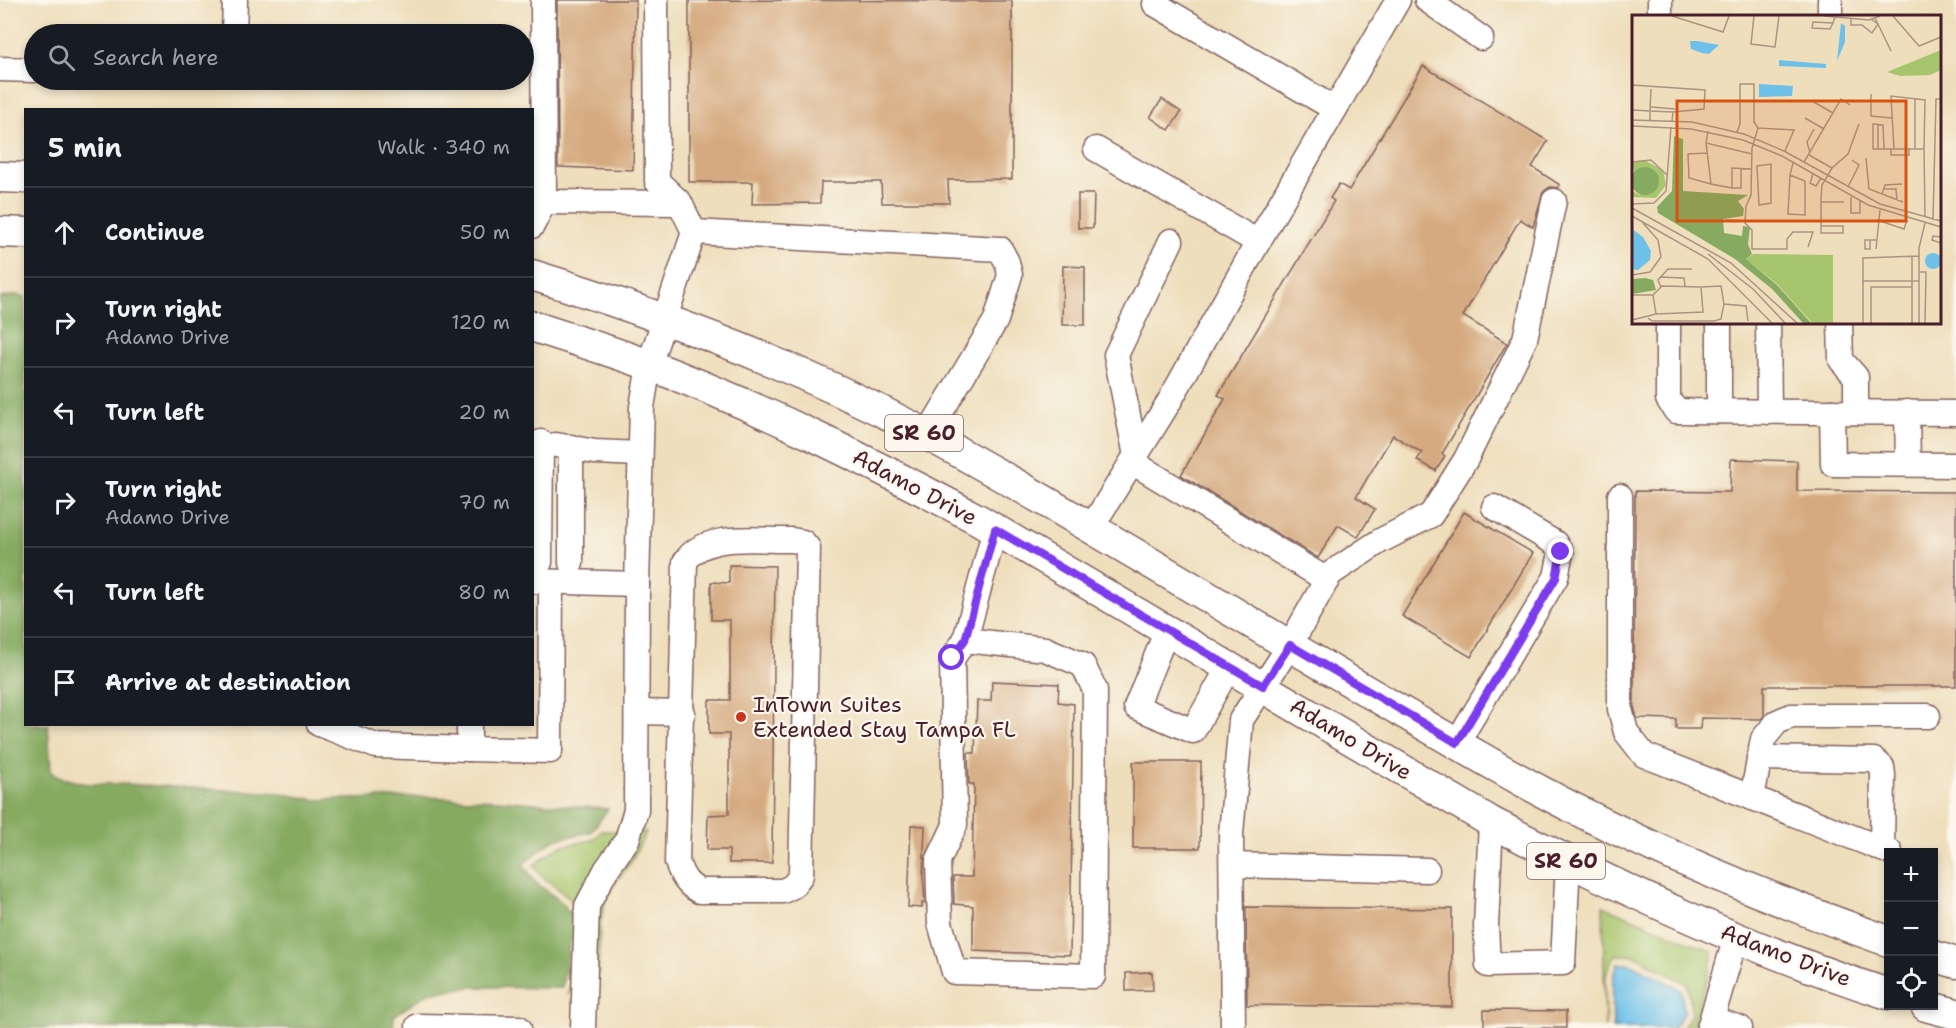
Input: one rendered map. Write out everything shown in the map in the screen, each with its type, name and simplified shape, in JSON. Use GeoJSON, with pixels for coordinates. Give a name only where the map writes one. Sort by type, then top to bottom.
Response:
{"type":"FeatureCollection","features":[{"type":"Feature","properties":{"kind":"main road"},"geometry":{"type":"LineString","coordinates":[[0,177],[24,178]]}},
{"type":"Feature","properties":{"kind":"main road"},"geometry":{"type":"LineString","coordinates":[[0,232],[24,233]]}},
{"type":"Feature","properties":{"kind":"main road","name":"SR 60"},"geometry":{"type":"LineString","coordinates":[[534,276],[664,319],[836,391],[927,435],[1091,528],[1511,774],[1661,850],[1814,915],[1884,940]]}},
{"type":"Feature","properties":{"kind":"main road","name":"Adamo Drive"},"geometry":{"type":"LineString","coordinates":[[534,327],[649,365],[816,436],[995,529],[1491,822],[1638,895],[1793,961],[1884,993]]}},
{"type":"Feature","properties":{"kind":"main road"},"geometry":{"type":"LineString","coordinates":[[1938,957],[1956,963]]}},
{"type":"Feature","properties":{"kind":"main road"},"geometry":{"type":"LineString","coordinates":[[1938,1009],[1956,1014]]}},
{"type":"Feature","properties":{"kind":"street"},"geometry":{"type":"LineString","coordinates":[[234,24],[235,0]]}},
{"type":"Feature","properties":{"kind":"street"},"geometry":{"type":"LineString","coordinates":[[534,222],[544,202],[543,0]]}},
{"type":"Feature","properties":{"kind":"street"},"geometry":{"type":"LineString","coordinates":[[583,1028],[587,906],[606,870],[627,840],[636,810],[637,584],[642,407],[649,365],[694,232],[680,203],[657,181],[656,0]]}},
{"type":"Feature","properties":{"kind":"street"},"geometry":{"type":"LineString","coordinates":[[1091,528],[1169,402],[1258,242],[1398,0]]}},
{"type":"Feature","properties":{"kind":"street"},"geometry":{"type":"LineString","coordinates":[[1427,0],[1481,38]]}},
{"type":"Feature","properties":{"kind":"street"},"geometry":{"type":"LineString","coordinates":[[1155,4],[1335,109]]}},
{"type":"Feature","properties":{"kind":"street"},"geometry":{"type":"LineString","coordinates":[[0,69],[24,70]]}},
{"type":"Feature","properties":{"kind":"street"},"geometry":{"type":"LineString","coordinates":[[1096,149],[1258,242]]}},
{"type":"Feature","properties":{"kind":"street"},"geometry":{"type":"LineString","coordinates":[[1233,1028],[1231,834],[1241,720],[1290,645],[1330,574],[1380,541],[1431,515],[1466,459],[1525,339],[1554,201]]}},
{"type":"Feature","properties":{"kind":"street"},"geometry":{"type":"LineString","coordinates":[[544,202],[680,203]]}},
{"type":"Feature","properties":{"kind":"street"},"geometry":{"type":"LineString","coordinates":[[694,232],[1000,249],[1007,262],[1010,275],[996,320],[927,435]]}},
{"type":"Feature","properties":{"kind":"street"},"geometry":{"type":"LineString","coordinates":[[1171,241],[1116,355],[1134,459],[1327,580]]}},
{"type":"Feature","properties":{"kind":"street"},"geometry":{"type":"LineString","coordinates":[[1668,324],[1668,399],[1676,411],[1956,413]]}},
{"type":"Feature","properties":{"kind":"street"},"geometry":{"type":"LineString","coordinates":[[1719,324],[1719,411]]}},
{"type":"Feature","properties":{"kind":"street"},"geometry":{"type":"LineString","coordinates":[[1768,324],[1769,412]]}},
{"type":"Feature","properties":{"kind":"street"},"geometry":{"type":"LineString","coordinates":[[1840,324],[1841,360],[1856,377],[1856,412]]}},
{"type":"Feature","properties":{"kind":"street"},"geometry":{"type":"LineString","coordinates":[[1832,412],[1833,464],[1956,465]]}},
{"type":"Feature","properties":{"kind":"street"},"geometry":{"type":"LineString","coordinates":[[1907,412],[1908,464]]}},
{"type":"Feature","properties":{"kind":"street"},"geometry":{"type":"LineString","coordinates":[[324,726],[376,746],[550,751],[537,440],[595,452],[640,454]]}},
{"type":"Feature","properties":{"kind":"street"},"geometry":{"type":"LineString","coordinates":[[571,447],[571,562]]}},
{"type":"Feature","properties":{"kind":"street"},"geometry":{"type":"LineString","coordinates":[[1620,496],[1620,709],[1626,732],[1644,755],[1884,850]]}},
{"type":"Feature","properties":{"kind":"street"},"geometry":{"type":"LineString","coordinates":[[1457,743],[1556,578],[1561,552],[1555,543],[1494,507]]}},
{"type":"Feature","properties":{"kind":"street"},"geometry":{"type":"LineString","coordinates":[[965,640],[1045,649],[1083,665],[1095,690],[1093,976],[954,972],[940,923],[938,861],[955,825],[952,658],[965,640],[995,529]]}},
{"type":"Feature","properties":{"kind":"street"},"geometry":{"type":"LineString","coordinates":[[792,540],[802,542],[808,548],[801,875],[793,886],[783,891],[699,891],[689,885],[683,877],[677,862],[683,713],[685,562],[691,553],[697,548],[716,541],[792,540]]}},
{"type":"Feature","properties":{"kind":"street"},"geometry":{"type":"LineString","coordinates":[[541,575],[637,584]]}},
{"type":"Feature","properties":{"kind":"street"},"geometry":{"type":"LineString","coordinates":[[1167,630],[1136,707],[1193,731],[1229,667]]}},
{"type":"Feature","properties":{"kind":"street"},"geometry":{"type":"LineString","coordinates":[[637,712],[683,713]]}},
{"type":"Feature","properties":{"kind":"street"},"geometry":{"type":"LineString","coordinates":[[1752,798],[1763,739],[1777,722],[1791,716],[1928,716]]}},
{"type":"Feature","properties":{"kind":"street"},"geometry":{"type":"LineString","coordinates":[[469,726],[469,749]]}},
{"type":"Feature","properties":{"kind":"street"},"geometry":{"type":"LineString","coordinates":[[1759,758],[1874,760],[1882,768],[1883,774],[1886,848]]}},
{"type":"Feature","properties":{"kind":"street"},"geometry":{"type":"LineString","coordinates":[[1491,822],[1486,926],[1488,965],[1563,963],[1568,862]]}},
{"type":"Feature","properties":{"kind":"street"},"geometry":{"type":"LineString","coordinates":[[1232,865],[1426,870]]}},
{"type":"Feature","properties":{"kind":"street"},"geometry":{"type":"LineString","coordinates":[[1736,937],[1711,1023],[1740,1028]]}},
{"type":"Feature","properties":{"kind":"street"},"geometry":{"type":"LineString","coordinates":[[418,1026],[519,1028]]}},
{"type":"Feature","properties":{"kind":"green space"},"geometry":{"type":"Polygon","coordinates":[[[16,295],[24,297],[24,726],[48,726],[51,772],[58,777],[86,784],[280,793],[315,800],[422,797],[498,800],[608,809],[591,832],[555,839],[523,864],[535,882],[564,904],[576,927],[570,943],[562,988],[471,987],[428,993],[394,1016],[393,1028],[0,1028],[0,298],[16,295]]]}},
{"type":"Feature","properties":{"kind":"green space"},"geometry":{"type":"Polygon","coordinates":[[[602,831],[646,832],[631,862],[615,883],[605,902],[600,924],[598,973],[568,994],[583,926],[570,898],[540,875],[534,865],[558,847],[592,840],[602,831]]]}},
{"type":"Feature","properties":{"kind":"green space"},"geometry":{"type":"Polygon","coordinates":[[[1603,906],[1713,952],[1692,1028],[1683,1028],[1692,1013],[1688,986],[1684,982],[1634,955],[1616,955],[1607,970],[1605,1028],[1603,906]]]}},
{"type":"Feature","properties":{"kind":"water"},"geometry":{"type":"Polygon","coordinates":[[[1618,964],[1631,964],[1681,990],[1684,1012],[1673,1028],[1613,1028],[1613,980],[1618,964]]]}},
{"type":"Feature","properties":{"kind":"building"},"geometry":{"type":"Polygon","coordinates":[[[557,0],[636,0],[633,170],[558,167],[557,0]]]}},
{"type":"Feature","properties":{"kind":"building"},"geometry":{"type":"Polygon","coordinates":[[[689,0],[1012,1],[1012,179],[948,180],[949,203],[882,203],[881,182],[821,182],[820,203],[752,204],[753,182],[689,182],[689,0]]]}},
{"type":"Feature","properties":{"kind":"building"},"geometry":{"type":"Polygon","coordinates":[[[1423,66],[1548,141],[1532,167],[1560,185],[1558,188],[1550,187],[1543,192],[1533,227],[1520,219],[1463,316],[1507,343],[1442,454],[1445,456],[1436,471],[1417,460],[1422,453],[1393,435],[1356,497],[1375,509],[1358,537],[1338,525],[1318,558],[1181,475],[1225,399],[1218,395],[1334,201],[1330,198],[1339,184],[1349,190],[1423,66]]]}},
{"type":"Feature","properties":{"kind":"building"},"geometry":{"type":"Polygon","coordinates":[[[1162,99],[1181,112],[1169,130],[1150,117],[1162,99]]]}},
{"type":"Feature","properties":{"kind":"building"},"geometry":{"type":"Polygon","coordinates":[[[1078,194],[1094,194],[1093,228],[1078,228],[1078,194]]]}},
{"type":"Feature","properties":{"kind":"building"},"geometry":{"type":"Polygon","coordinates":[[[1063,266],[1085,267],[1085,325],[1062,325],[1063,266]]]}},
{"type":"Feature","properties":{"kind":"building"},"geometry":{"type":"Polygon","coordinates":[[[1731,459],[1797,461],[1797,491],[1956,492],[1956,686],[1764,686],[1764,716],[1761,719],[1701,718],[1700,729],[1676,729],[1676,719],[1637,718],[1634,707],[1635,491],[1730,492],[1731,459]]]}},
{"type":"Feature","properties":{"kind":"building"},"geometry":{"type":"Polygon","coordinates":[[[1464,512],[1533,553],[1471,657],[1402,616],[1464,512]]]}},
{"type":"Feature","properties":{"kind":"building","name":"InTown Suites Extended Stay Tampa FL"},"geometry":{"type":"Polygon","coordinates":[[[729,565],[775,566],[772,863],[729,863],[729,850],[707,850],[708,815],[729,814],[729,734],[709,734],[709,700],[730,700],[730,620],[711,620],[711,582],[729,583],[729,565]]]}},
{"type":"Feature","properties":{"kind":"building"},"geometry":{"type":"Polygon","coordinates":[[[992,681],[1059,684],[1058,702],[1074,704],[1070,955],[973,951],[973,906],[954,904],[953,877],[972,877],[974,784],[969,784],[968,753],[975,753],[977,701],[991,701],[992,681]]]}},
{"type":"Feature","properties":{"kind":"building"},"geometry":{"type":"Polygon","coordinates":[[[1133,762],[1201,762],[1200,848],[1133,848],[1133,762]]]}},
{"type":"Feature","properties":{"kind":"building"},"geometry":{"type":"Polygon","coordinates":[[[911,825],[925,826],[923,876],[925,903],[922,903],[922,908],[908,907],[911,825]]]}},
{"type":"Feature","properties":{"kind":"building"},"geometry":{"type":"Polygon","coordinates":[[[1246,907],[1452,909],[1452,1007],[1247,1005],[1246,907]]]}},
{"type":"Feature","properties":{"kind":"building"},"geometry":{"type":"Polygon","coordinates":[[[1152,972],[1153,990],[1126,991],[1126,973],[1152,972]]]}},
{"type":"Feature","properties":{"kind":"building"},"geometry":{"type":"Polygon","coordinates":[[[1484,1010],[1566,1011],[1566,1028],[1484,1028],[1484,1010]]]}},
{"type":"Feature","properties":{"kind":"place","name":"InTown Suites Extended Stay Tampa FL"},"geometry":{"type":"Point","coordinates":[741,717]}},
{"type":"Feature","properties":{"kind":"route"},"geometry":{"type":"LineString","coordinates":[[952,658],[965,640],[995,529],[1263,686],[1290,645],[1457,743],[1556,578],[1561,552]]}}]}
